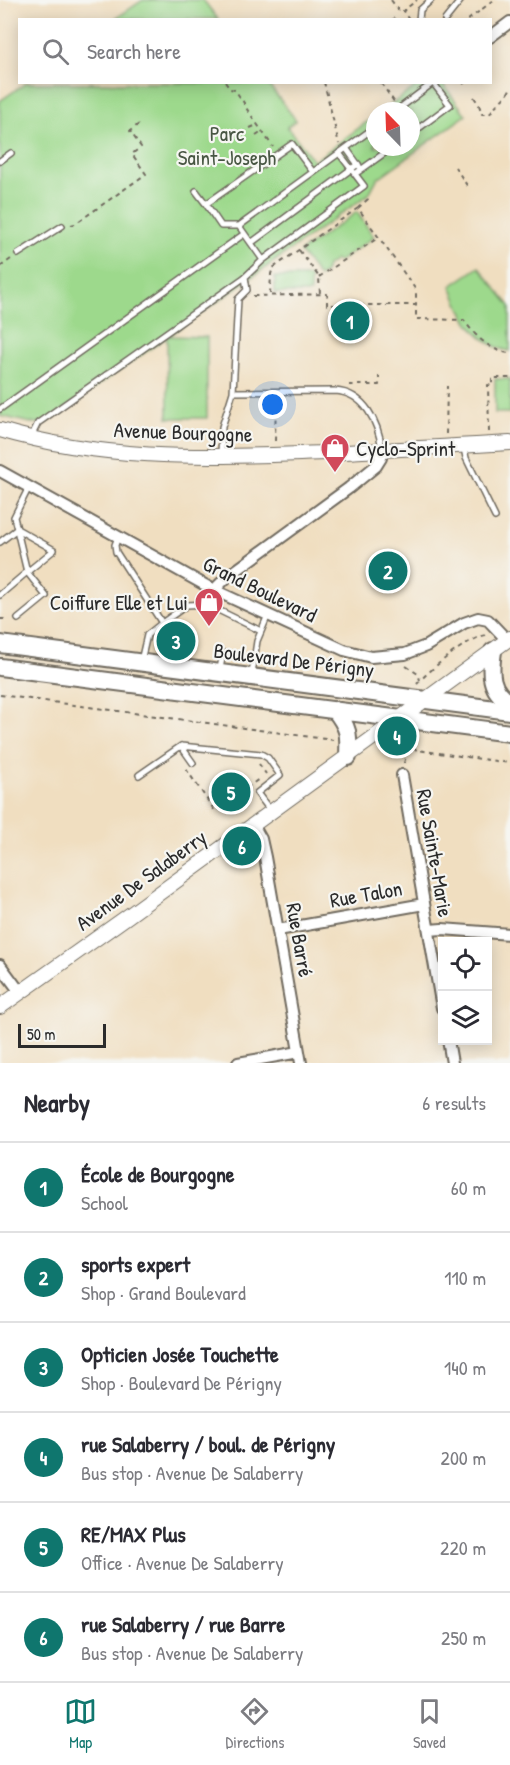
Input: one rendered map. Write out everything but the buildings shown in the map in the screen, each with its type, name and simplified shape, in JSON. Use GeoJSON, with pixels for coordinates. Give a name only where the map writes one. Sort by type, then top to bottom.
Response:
{"type":"FeatureCollection","features":[{"type":"Feature","properties":{"kind":"main road"},"geometry":{"type":"LineString","coordinates":[[491,643],[492,682],[498,692],[510,703]]}},
{"type":"Feature","properties":{"kind":"main road","name":"Boulevard De Périgny"},"geometry":{"type":"LineString","coordinates":[[0,644],[510,711]]}},
{"type":"Feature","properties":{"kind":"main road"},"geometry":{"type":"LineString","coordinates":[[0,667],[335,710],[402,726],[510,733]]}},
{"type":"Feature","properties":{"kind":"main road"},"geometry":{"type":"LineString","coordinates":[[335,710],[347,728],[348,756]]}},
{"type":"Feature","properties":{"kind":"street"},"geometry":{"type":"LineString","coordinates":[[492,36],[510,22]]}},
{"type":"Feature","properties":{"kind":"street","name":"Avenue Bourgogne"},"geometry":{"type":"LineString","coordinates":[[0,430],[75,446],[143,455],[221,456],[510,443]]}},
{"type":"Feature","properties":{"kind":"street"},"geometry":{"type":"LineString","coordinates":[[214,590],[226,576],[329,504],[369,472],[380,460],[382,450]]}},
{"type":"Feature","properties":{"kind":"street","name":"Grand Boulevard"},"geometry":{"type":"LineString","coordinates":[[0,471],[214,590],[333,646],[371,657],[399,655],[420,649],[468,621],[478,618],[489,620],[509,639]]}},
{"type":"Feature","properties":{"kind":"street","name":"Avenue De Salaberry"},"geometry":{"type":"LineString","coordinates":[[0,1007],[348,756],[402,726],[425,699],[491,643],[509,639]]}},
{"type":"Feature","properties":{"kind":"street","name":"Rue Sainte-Marie"},"geometry":{"type":"LineString","coordinates":[[402,772],[439,991]]}},
{"type":"Feature","properties":{"kind":"street","name":"Rue Barré"},"geometry":{"type":"LineString","coordinates":[[253,825],[261,839],[300,1058]]}},
{"type":"Feature","properties":{"kind":"street","name":"Rue Talon"},"geometry":{"type":"LineString","coordinates":[[278,930],[424,904]]}},
{"type":"Feature","properties":{"kind":"street"},"geometry":{"type":"LineString","coordinates":[[429,930],[510,934]]}},
{"type":"Feature","properties":{"kind":"street"},"geometry":{"type":"LineString","coordinates":[[0,965],[20,993]]}},
{"type":"Feature","properties":{"kind":"street"},"geometry":{"type":"LineString","coordinates":[[449,1045],[452,1063]]}},
{"type":"Feature","properties":{"kind":"street"},"geometry":{"type":"LineString","coordinates":[[238,1063],[300,1058]]}},
{"type":"Feature","properties":{"kind":"lane"},"geometry":{"type":"LineString","coordinates":[[419,18],[420,10],[431,0]]}},
{"type":"Feature","properties":{"kind":"lane"},"geometry":{"type":"LineString","coordinates":[[447,18],[461,0]]}},
{"type":"Feature","properties":{"kind":"lane"},"geometry":{"type":"LineString","coordinates":[[408,102],[433,84]]}},
{"type":"Feature","properties":{"kind":"lane"},"geometry":{"type":"LineString","coordinates":[[420,127],[450,105],[435,84]]}},
{"type":"Feature","properties":{"kind":"lane"},"geometry":{"type":"LineString","coordinates":[[196,191],[221,226],[239,226],[366,133]]}},
{"type":"Feature","properties":{"kind":"lane"},"geometry":{"type":"LineString","coordinates":[[206,204],[292,144],[313,172]]}},
{"type":"Feature","properties":{"kind":"lane"},"geometry":{"type":"LineString","coordinates":[[346,148],[360,167]]}},
{"type":"Feature","properties":{"kind":"lane"},"geometry":{"type":"LineString","coordinates":[[0,161],[11,153]]}},
{"type":"Feature","properties":{"kind":"lane"},"geometry":{"type":"LineString","coordinates":[[31,438],[38,423],[244,277],[263,260],[364,186],[339,153]]}},
{"type":"Feature","properties":{"kind":"lane"},"geometry":{"type":"LineString","coordinates":[[251,243],[378,156]]}},
{"type":"Feature","properties":{"kind":"lane"},"geometry":{"type":"LineString","coordinates":[[18,254],[62,226]]}},
{"type":"Feature","properties":{"kind":"lane"},"geometry":{"type":"LineString","coordinates":[[239,226],[263,260]]}},
{"type":"Feature","properties":{"kind":"lane"},"geometry":{"type":"LineString","coordinates":[[0,409],[244,234]]}},
{"type":"Feature","properties":{"kind":"lane"},"geometry":{"type":"LineString","coordinates":[[221,456],[222,427],[233,392],[238,299],[247,290],[244,277]]}},
{"type":"Feature","properties":{"kind":"lane"},"geometry":{"type":"LineString","coordinates":[[233,392],[335,391],[349,393],[368,409],[376,426],[382,450]]}},
{"type":"Feature","properties":{"kind":"lane"},"geometry":{"type":"LineString","coordinates":[[464,446],[466,458],[495,517]]}},
{"type":"Feature","properties":{"kind":"lane"},"geometry":{"type":"LineString","coordinates":[[18,619],[46,596],[27,572],[14,517],[29,487]]}},
{"type":"Feature","properties":{"kind":"lane"},"geometry":{"type":"LineString","coordinates":[[0,542],[17,529]]}},
{"type":"Feature","properties":{"kind":"lane"},"geometry":{"type":"LineString","coordinates":[[0,595],[54,550],[17,529]]}},
{"type":"Feature","properties":{"kind":"lane"},"geometry":{"type":"LineString","coordinates":[[119,537],[115,546],[116,552],[162,623]]}},
{"type":"Feature","properties":{"kind":"lane"},"geometry":{"type":"LineString","coordinates":[[206,604],[214,590]]}},
{"type":"Feature","properties":{"kind":"lane"},"geometry":{"type":"LineString","coordinates":[[141,662],[143,644],[147,635],[187,605],[206,604],[261,631]]}},
{"type":"Feature","properties":{"kind":"lane"},"geometry":{"type":"LineString","coordinates":[[251,677],[255,650],[268,615]]}},
{"type":"Feature","properties":{"kind":"lane"},"geometry":{"type":"LineString","coordinates":[[220,673],[223,653]]}},
{"type":"Feature","properties":{"kind":"lane"},"geometry":{"type":"LineString","coordinates":[[181,746],[193,763]]}},
{"type":"Feature","properties":{"kind":"lane"},"geometry":{"type":"LineString","coordinates":[[139,775],[181,746],[257,753],[264,755],[280,775],[257,793],[271,812]]}},
{"type":"Feature","properties":{"kind":"path"},"geometry":{"type":"LineString","coordinates":[[391,0],[408,18]]}},
{"type":"Feature","properties":{"kind":"path"},"geometry":{"type":"LineString","coordinates":[[403,11],[417,0]]}},
{"type":"Feature","properties":{"kind":"path"},"geometry":{"type":"LineString","coordinates":[[471,18],[494,0]]}},
{"type":"Feature","properties":{"kind":"path"},"geometry":{"type":"LineString","coordinates":[[226,84],[230,89],[235,90],[268,141]]}},
{"type":"Feature","properties":{"kind":"path"},"geometry":{"type":"LineString","coordinates":[[324,84],[339,144]]}},
{"type":"Feature","properties":{"kind":"path"},"geometry":{"type":"LineString","coordinates":[[382,84],[394,102]]}},
{"type":"Feature","properties":{"kind":"path"},"geometry":{"type":"LineString","coordinates":[[474,97],[480,105],[482,114],[490,114],[494,105],[506,97],[510,89]]}},
{"type":"Feature","properties":{"kind":"path"},"geometry":{"type":"LineString","coordinates":[[256,121],[259,118]]}},
{"type":"Feature","properties":{"kind":"path"},"geometry":{"type":"LineString","coordinates":[[62,226],[75,224],[146,174],[132,154],[141,147],[130,131],[139,124]]}},
{"type":"Feature","properties":{"kind":"path"},"geometry":{"type":"LineString","coordinates":[[250,128],[257,125]]}},
{"type":"Feature","properties":{"kind":"path"},"geometry":{"type":"LineString","coordinates":[[256,136],[262,132]]}},
{"type":"Feature","properties":{"kind":"path"},"geometry":{"type":"LineString","coordinates":[[455,167],[468,186]]}},
{"type":"Feature","properties":{"kind":"path"},"geometry":{"type":"LineString","coordinates":[[270,295],[271,271],[316,235],[358,208],[368,199],[364,193]]}},
{"type":"Feature","properties":{"kind":"path"},"geometry":{"type":"LineString","coordinates":[[358,208],[416,290],[416,319],[464,320],[495,349],[510,353]]}},
{"type":"Feature","properties":{"kind":"path"},"geometry":{"type":"LineString","coordinates":[[319,278],[379,237]]}},
{"type":"Feature","properties":{"kind":"path"},"geometry":{"type":"LineString","coordinates":[[299,250],[319,278],[320,294]]}},
{"type":"Feature","properties":{"kind":"path"},"geometry":{"type":"LineString","coordinates":[[0,267],[18,254]]}},
{"type":"Feature","properties":{"kind":"path"},"geometry":{"type":"LineString","coordinates":[[255,295],[327,294],[327,305],[416,305]]}},
{"type":"Feature","properties":{"kind":"path"},"geometry":{"type":"LineString","coordinates":[[348,387],[348,385],[379,386],[379,376]]}},
{"type":"Feature","properties":{"kind":"path"},"geometry":{"type":"LineString","coordinates":[[489,432],[488,385],[493,386],[492,378],[510,378]]}},
{"type":"Feature","properties":{"kind":"path"},"geometry":{"type":"LineString","coordinates":[[446,434],[447,386]]}},
{"type":"Feature","properties":{"kind":"path"},"geometry":{"type":"LineString","coordinates":[[275,444],[276,399]]}},
{"type":"Feature","properties":{"kind":"path"},"geometry":{"type":"LineString","coordinates":[[404,665],[418,674],[420,680],[434,667],[477,637],[491,643]]}},
{"type":"Feature","properties":{"kind":"path"},"geometry":{"type":"LineString","coordinates":[[0,695],[338,740]]}},
{"type":"Feature","properties":{"kind":"path"},"geometry":{"type":"LineString","coordinates":[[402,726],[409,746],[427,752],[510,763]]}},
{"type":"Feature","properties":{"kind":"path","name":"Rue Sainte-Marie"},"geometry":{"type":"LineString","coordinates":[[402,772],[409,746]]}},
{"type":"Feature","properties":{"kind":"path"},"geometry":{"type":"LineString","coordinates":[[188,772],[215,811],[266,774],[256,759]]}},
{"type":"Feature","properties":{"kind":"green space"},"geometry":{"type":"Polygon","coordinates":[[[143,0],[203,0],[217,18],[116,18],[143,0]]]}},
{"type":"Feature","properties":{"kind":"green space","name":"Parc Saint-Joseph"},"geometry":{"type":"Polygon","coordinates":[[[25,84],[268,84],[296,120],[287,127],[314,161],[366,123],[366,156],[409,156],[377,179],[369,194],[169,336],[207,337],[207,418],[168,418],[167,337],[45,423],[31,423],[0,416],[0,101],[25,84]]]}},
{"type":"Feature","properties":{"kind":"green space"},"geometry":{"type":"Polygon","coordinates":[[[420,84],[443,84],[466,115],[420,148],[420,102],[395,102],[420,84]]]}},
{"type":"Feature","properties":{"kind":"green space"},"geometry":{"type":"Polygon","coordinates":[[[357,212],[374,237],[338,262],[336,260],[327,266],[325,273],[319,277],[300,252],[357,212]]]}},
{"type":"Feature","properties":{"kind":"green space"},"geometry":{"type":"Polygon","coordinates":[[[479,267],[510,306],[510,351],[488,342],[474,330],[465,317],[451,286],[479,267]]]}},
{"type":"Feature","properties":{"kind":"green space"},"geometry":{"type":"Polygon","coordinates":[[[275,277],[310,277],[310,293],[275,293],[275,277]]]}},
{"type":"Feature","properties":{"kind":"green space"},"geometry":{"type":"Polygon","coordinates":[[[495,379],[510,379],[510,413],[495,413],[495,379]]]}},
{"type":"Feature","properties":{"kind":"place","name":"École de Bourgogne"},"geometry":{"type":"Point","coordinates":[350,321]}},
{"type":"Feature","properties":{"kind":"place","name":"Cyclo-Sprint"},"geometry":{"type":"Point","coordinates":[335,474]}},
{"type":"Feature","properties":{"kind":"place","name":"sports expert"},"geometry":{"type":"Point","coordinates":[388,571]}},
{"type":"Feature","properties":{"kind":"place","name":"Coiffure Elle et Lui"},"geometry":{"type":"Point","coordinates":[209,628]}},
{"type":"Feature","properties":{"kind":"place","name":"Opticien Josée Touchette"},"geometry":{"type":"Point","coordinates":[176,641]}},
{"type":"Feature","properties":{"kind":"place","name":"rue Salaberry / boul. de Périgny"},"geometry":{"type":"Point","coordinates":[397,736]}},
{"type":"Feature","properties":{"kind":"place","name":"RE/MAX Plus"},"geometry":{"type":"Point","coordinates":[231,792]}},
{"type":"Feature","properties":{"kind":"place","name":"rue Salaberry / rue Barre"},"geometry":{"type":"Point","coordinates":[242,846]}}]}
